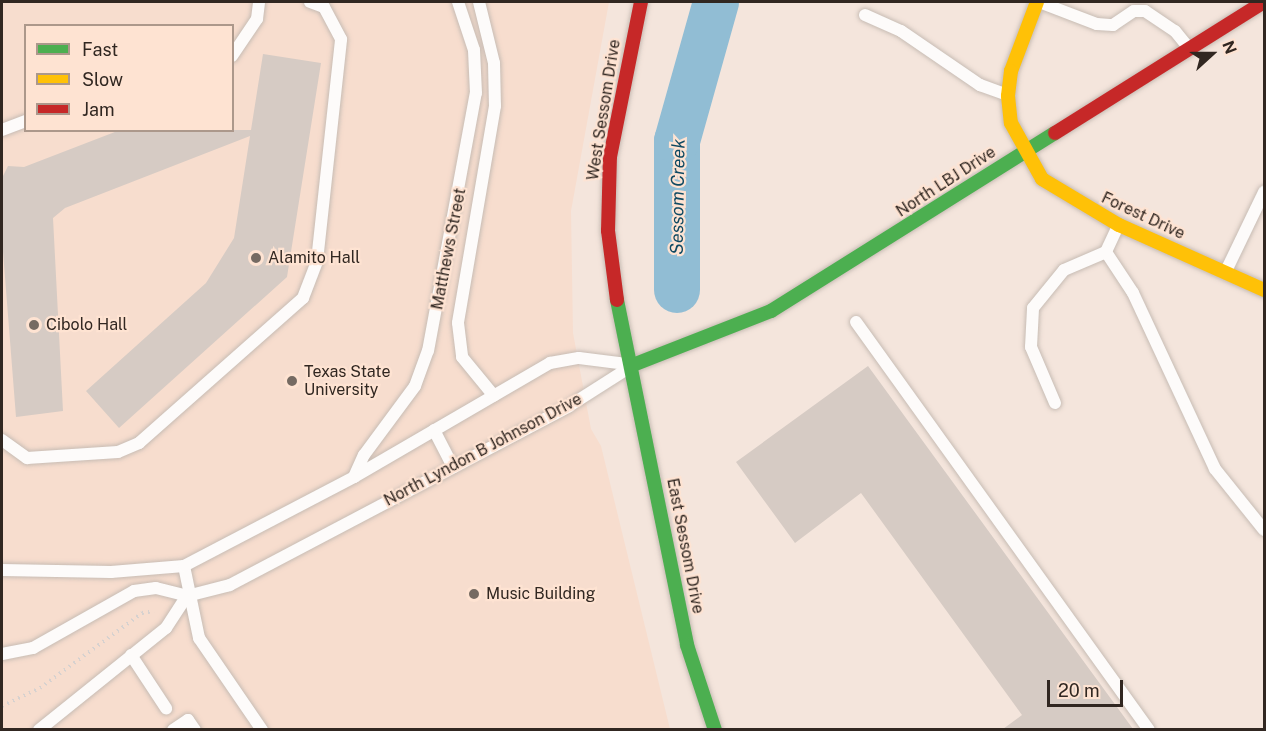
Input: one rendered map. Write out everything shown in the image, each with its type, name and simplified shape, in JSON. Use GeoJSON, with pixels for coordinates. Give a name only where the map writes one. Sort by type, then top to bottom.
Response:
{"type":"FeatureCollection","features":[{"type":"Feature","properties":{"kind":"street","name":"West Sessom Drive"},"geometry":{"type":"LineString","coordinates":[[633,365],[614,285],[607,196],[640,2]]}},
{"type":"Feature","properties":{"kind":"street","name":"Forest Drive"},"geometry":{"type":"LineString","coordinates":[[1038,2],[1011,71],[1008,96],[1009,116],[1024,151],[1053,190],[1119,225],[1264,290]]}},
{"type":"Feature","properties":{"kind":"street","name":"North LBJ Drive"},"geometry":{"type":"LineString","coordinates":[[633,365],[771,311],[1188,47],[1264,3]]}},
{"type":"Feature","properties":{"kind":"street","name":"East Sessom Drive"},"geometry":{"type":"LineString","coordinates":[[633,365],[687,645],[715,729]]}},
{"type":"Feature","properties":{"kind":"lane"},"geometry":{"type":"LineString","coordinates":[[234,53],[257,19],[259,2]]}},
{"type":"Feature","properties":{"kind":"lane"},"geometry":{"type":"LineString","coordinates":[[2,440],[27,458],[118,452],[140,443],[303,298],[317,261],[341,39],[324,7],[310,2]]}},
{"type":"Feature","properties":{"kind":"lane","name":"Matthews Street"},"geometry":{"type":"LineString","coordinates":[[354,477],[415,386],[428,351],[476,93],[474,50],[458,2]]}},
{"type":"Feature","properties":{"kind":"lane","name":"Matthews Street"},"geometry":{"type":"LineString","coordinates":[[479,2],[494,63],[495,106],[458,323],[462,357],[494,396]]}},
{"type":"Feature","properties":{"kind":"lane"},"geometry":{"type":"LineString","coordinates":[[1038,2],[1097,24],[1113,25],[1134,11],[1145,10],[1175,31],[1188,47]]}},
{"type":"Feature","properties":{"kind":"lane"},"geometry":{"type":"LineString","coordinates":[[865,15],[901,31],[980,86],[1008,96]]}},
{"type":"Feature","properties":{"kind":"lane"},"geometry":{"type":"LineString","coordinates":[[2,130],[24,122]]}},
{"type":"Feature","properties":{"kind":"lane"},"geometry":{"type":"LineString","coordinates":[[1226,271],[1264,192]]}},
{"type":"Feature","properties":{"kind":"lane"},"geometry":{"type":"LineString","coordinates":[[1055,403],[1030,347],[1033,308],[1064,270],[1106,252],[1119,225]]}},
{"type":"Feature","properties":{"kind":"lane"},"geometry":{"type":"LineString","coordinates":[[1106,252],[1133,293],[1215,469],[1264,530]]}},
{"type":"Feature","properties":{"kind":"lane"},"geometry":{"type":"LineString","coordinates":[[856,322],[1149,729]]}},
{"type":"Feature","properties":{"kind":"lane"},"geometry":{"type":"LineString","coordinates":[[2,570],[111,572],[184,566],[354,477],[550,363],[579,358],[633,365]]}},
{"type":"Feature","properties":{"kind":"lane","name":"North Lyndon B Johnson Drive"},"geometry":{"type":"LineString","coordinates":[[2,654],[33,648],[134,591],[156,588],[187,596],[230,585],[453,467],[633,365]]}},
{"type":"Feature","properties":{"kind":"lane"},"geometry":{"type":"LineString","coordinates":[[434,430],[453,467]]}},
{"type":"Feature","properties":{"kind":"lane"},"geometry":{"type":"LineString","coordinates":[[184,566],[187,596],[204,646],[262,729]]}},
{"type":"Feature","properties":{"kind":"lane"},"geometry":{"type":"LineString","coordinates":[[39,729],[166,628],[187,596]]}},
{"type":"Feature","properties":{"kind":"lane"},"geometry":{"type":"LineString","coordinates":[[131,655],[166,708]]}},
{"type":"Feature","properties":{"kind":"lane"},"geometry":{"type":"LineString","coordinates":[[173,729],[188,720],[195,729]]}},
{"type":"Feature","properties":{"kind":"path"},"geometry":{"type":"LineString","coordinates":[[2,706],[40,688],[142,613],[154,611]]}},
{"type":"Feature","properties":{"kind":"shaded area","name":"Texas State University"},"geometry":{"type":"Polygon","coordinates":[[[2,2],[609,2],[571,211],[573,333],[591,429],[601,446],[670,729],[2,729],[2,2]]]}},
{"type":"Feature","properties":{"kind":"building"},"geometry":{"type":"Polygon","coordinates":[[[263,54],[321,63],[287,277],[119,428],[86,391],[206,283],[234,238],[250,136],[65,208],[53,218],[63,411],[16,417],[2,239],[2,178],[8,166],[24,167],[115,132],[251,130],[263,54]]]}},
{"type":"Feature","properties":{"kind":"building"},"geometry":{"type":"Polygon","coordinates":[[[868,366],[1133,729],[1003,729],[1022,715],[861,493],[795,543],[736,462],[868,366]]]}},
{"type":"Feature","properties":{"kind":"waterway","name":"Sessom Creek"},"geometry":{"type":"LineString","coordinates":[[677,290],[677,141],[716,2]]}},
{"type":"Feature","properties":{"kind":"traffic: fast"},"geometry":{"type":"LineString","coordinates":[[633,365],[771,311],[1055,133]]}},
{"type":"Feature","properties":{"kind":"traffic: fast"},"geometry":{"type":"LineString","coordinates":[[617,300],[687,645],[715,730]]}},
{"type":"Feature","properties":{"kind":"traffic: slow"},"geometry":{"type":"LineString","coordinates":[[1037,2],[1011,71],[1008,96],[1011,123],[1042,179],[1119,225],[1264,290]]}},
{"type":"Feature","properties":{"kind":"traffic: jam"},"geometry":{"type":"LineString","coordinates":[[617,300],[608,231],[610,157],[641,2]]}},
{"type":"Feature","properties":{"kind":"traffic: jam"},"geometry":{"type":"LineString","coordinates":[[1055,133],[1264,2]]}},
{"type":"Feature","properties":{"kind":"place","name":"Alamito Hall"},"geometry":{"type":"Point","coordinates":[256,258]}},
{"type":"Feature","properties":{"kind":"place","name":"Cibolo Hall"},"geometry":{"type":"Point","coordinates":[34,325]}},
{"type":"Feature","properties":{"kind":"place","name":"Texas State University"},"geometry":{"type":"Point","coordinates":[292,381]}},
{"type":"Feature","properties":{"kind":"place","name":"Music Building"},"geometry":{"type":"Point","coordinates":[474,594]}}]}
